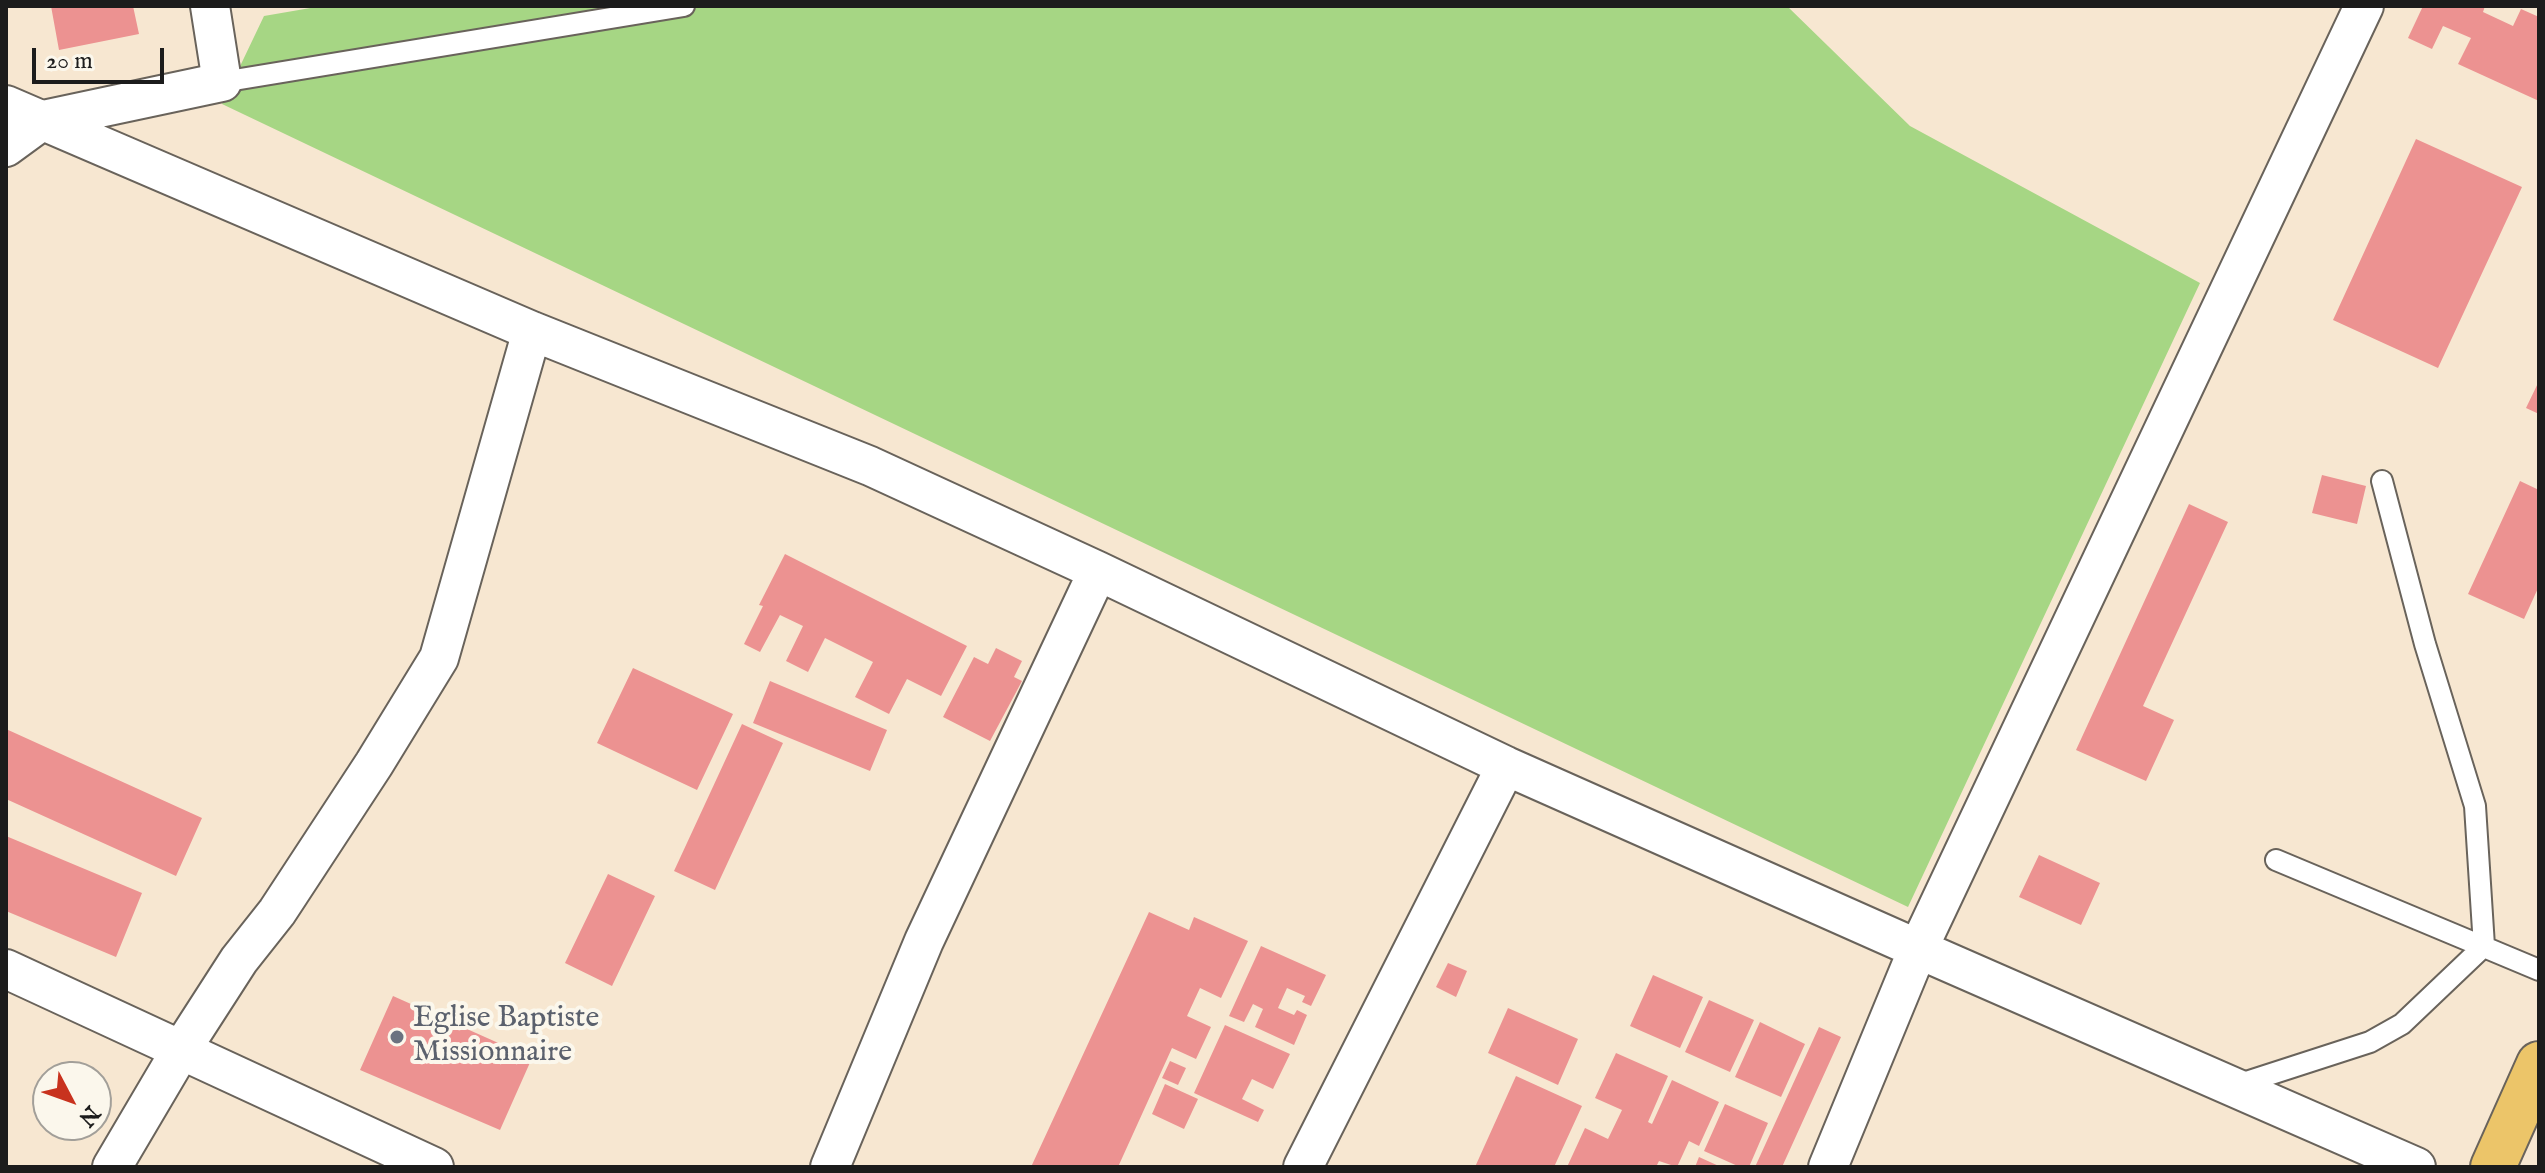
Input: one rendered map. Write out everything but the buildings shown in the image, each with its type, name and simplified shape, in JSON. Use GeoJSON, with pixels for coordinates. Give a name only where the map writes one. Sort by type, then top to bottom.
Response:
{"type":"FeatureCollection","features":[{"type":"Feature","properties":{"kind":"highway"},"geometry":{"type":"LineString","coordinates":[[2493,1167],[2539,1064]]}},
{"type":"Feature","properties":{"kind":"street"},"geometry":{"type":"LineString","coordinates":[[6,147],[43,120],[222,82],[210,6]]}},
{"type":"Feature","properties":{"kind":"street"},"geometry":{"type":"LineString","coordinates":[[1828,1167],[1918,949],[2364,6]]}},
{"type":"Feature","properties":{"kind":"street"},"geometry":{"type":"LineString","coordinates":[[6,105],[532,331],[870,466],[1506,766],[2416,1167]]}},
{"type":"Feature","properties":{"kind":"street"},"geometry":{"type":"LineString","coordinates":[[112,1167],[181,1050],[239,960],[277,912],[439,658],[532,331]]}},
{"type":"Feature","properties":{"kind":"street"},"geometry":{"type":"LineString","coordinates":[[830,1167],[924,941],[1098,571]]}},
{"type":"Feature","properties":{"kind":"street"},"geometry":{"type":"LineString","coordinates":[[1303,1167],[1506,766]]}},
{"type":"Feature","properties":{"kind":"street"},"geometry":{"type":"LineString","coordinates":[[6,969],[434,1167]]}},
{"type":"Feature","properties":{"kind":"lane"},"geometry":{"type":"LineString","coordinates":[[222,82],[684,6]]}},
{"type":"Feature","properties":{"kind":"lane"},"geometry":{"type":"LineString","coordinates":[[2382,481],[2425,644],[2475,806],[2484,946]]}},
{"type":"Feature","properties":{"kind":"lane"},"geometry":{"type":"LineString","coordinates":[[2276,860],[2539,970]]}},
{"type":"Feature","properties":{"kind":"lane"},"geometry":{"type":"LineString","coordinates":[[2232,1087],[2370,1042],[2402,1024],[2484,946]]}},
{"type":"Feature","properties":{"kind":"green space"},"geometry":{"type":"Polygon","coordinates":[[[322,6],[1787,6],[1910,126],[2200,283],[1908,907],[222,104],[264,16],[322,6]]]}},
{"type":"Feature","properties":{"kind":"place","name":"Eglise Baptiste Missionnaire"},"geometry":{"type":"Point","coordinates":[397,1037]}}]}
